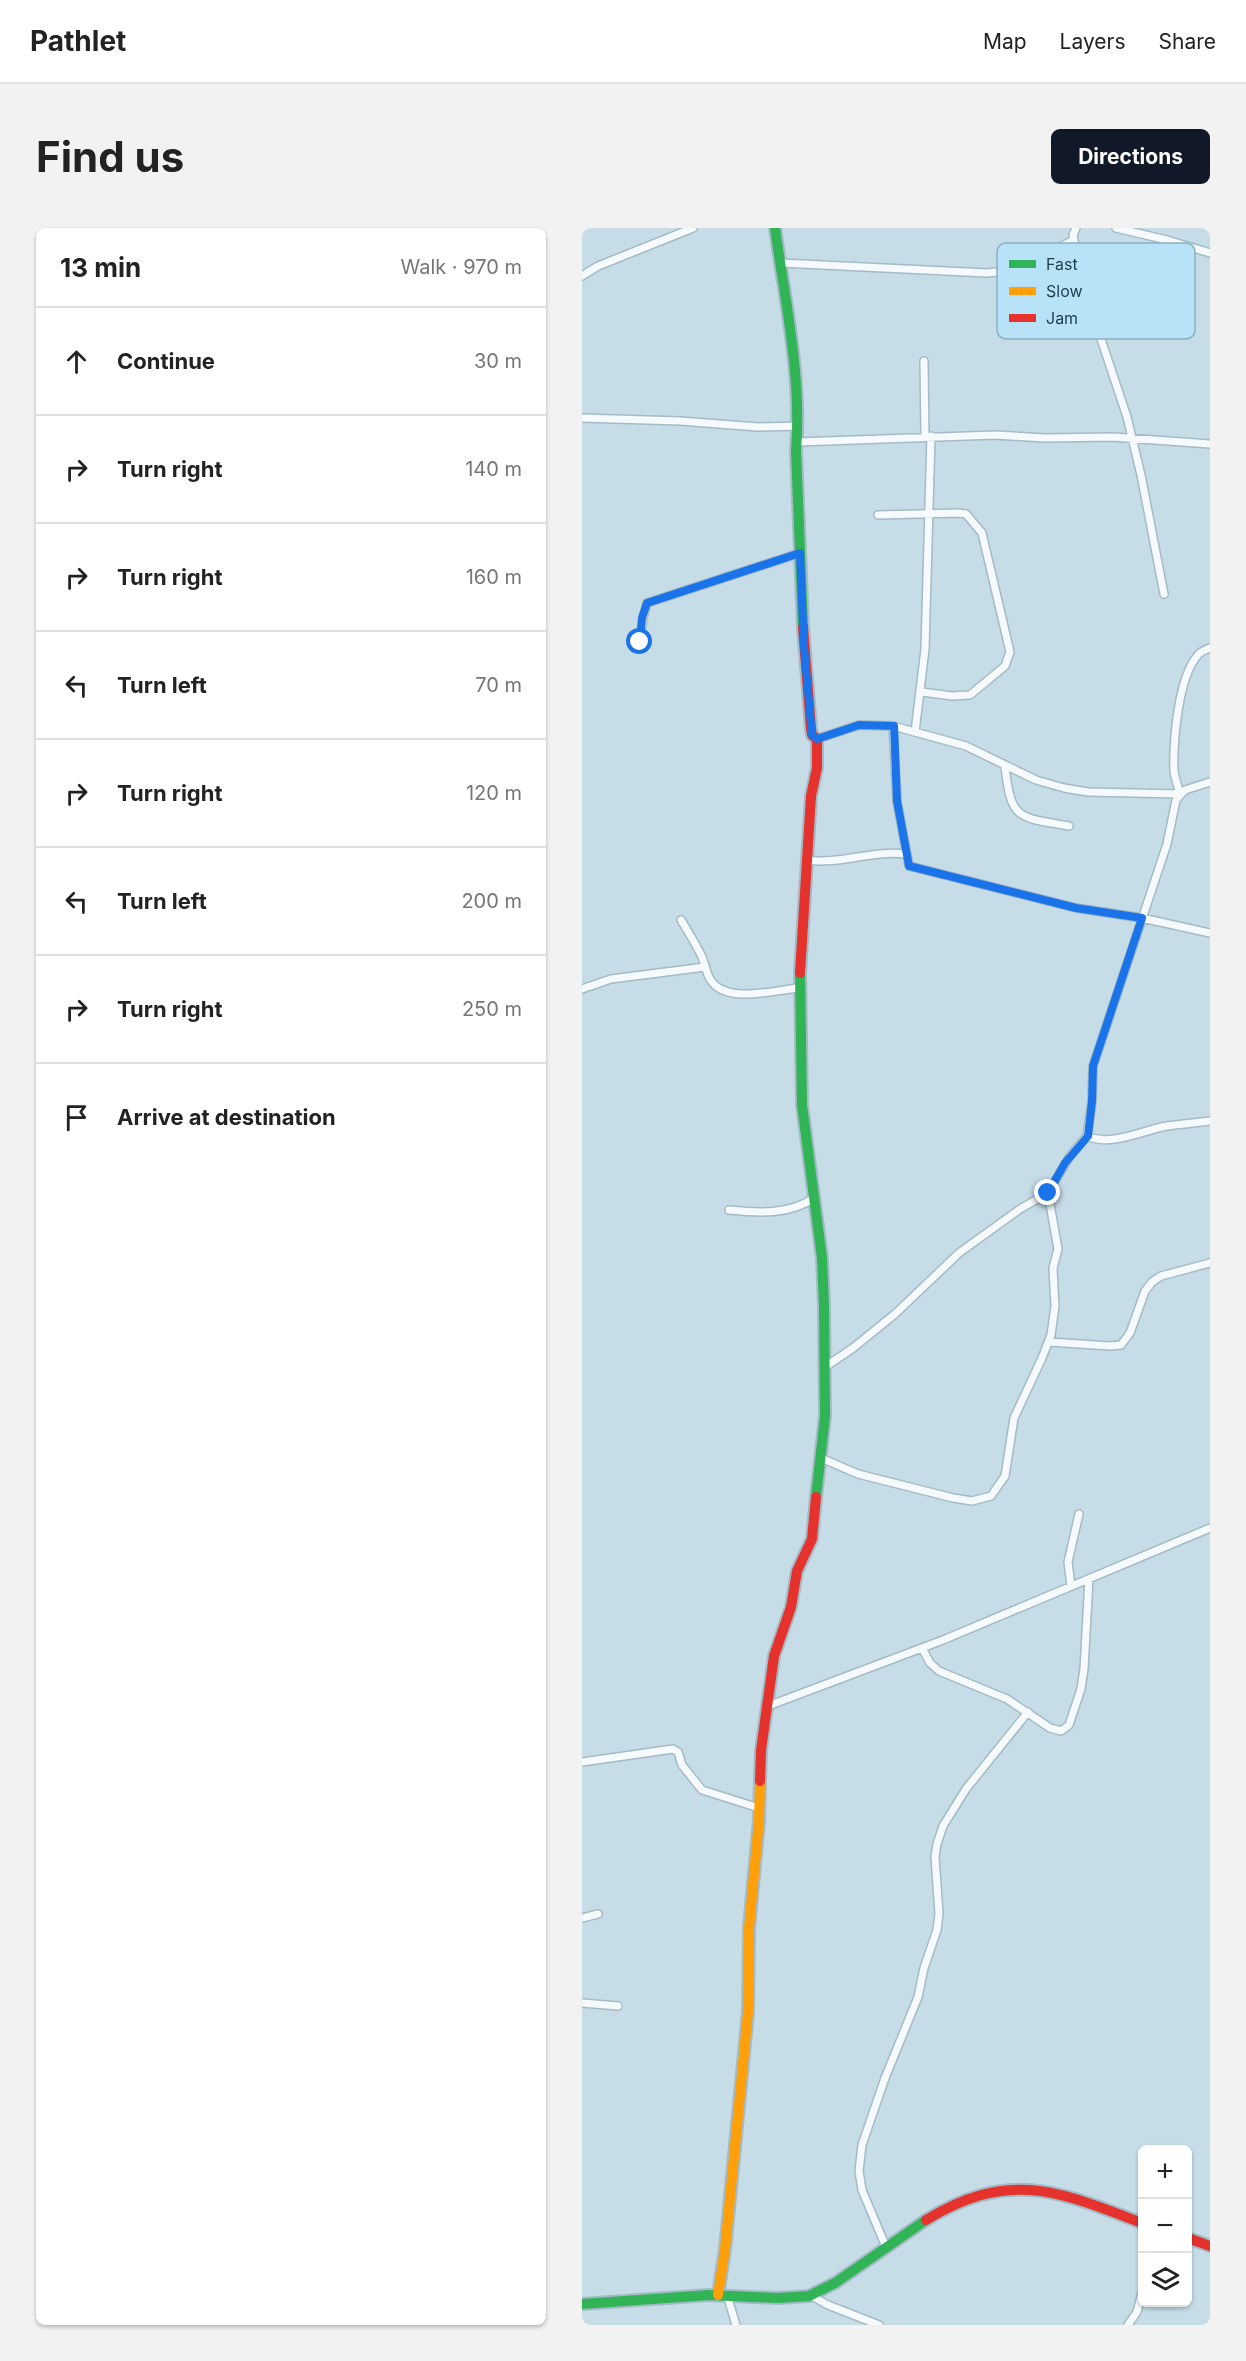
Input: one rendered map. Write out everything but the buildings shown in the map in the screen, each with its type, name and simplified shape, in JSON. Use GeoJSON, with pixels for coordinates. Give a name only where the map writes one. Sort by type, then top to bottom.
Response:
{"type":"FeatureCollection","features":[{"type":"Feature","properties":{"kind":"street"},"geometry":{"type":"LineString","coordinates":[[582,276],[598,266],[693,228]]}},
{"type":"Feature","properties":{"kind":"street"},"geometry":{"type":"LineString","coordinates":[[775,228],[792,349],[798,426],[796,451],[809,714],[812,735],[817,739]]}},
{"type":"Feature","properties":{"kind":"street"},"geometry":{"type":"LineString","coordinates":[[1075,243],[1073,235],[1076,228]]}},
{"type":"Feature","properties":{"kind":"street"},"geometry":{"type":"LineString","coordinates":[[1116,228],[1177,243]]}},
{"type":"Feature","properties":{"kind":"street"},"geometry":{"type":"LineString","coordinates":[[1068,243],[1074,240]]}},
{"type":"Feature","properties":{"kind":"street"},"geometry":{"type":"LineString","coordinates":[[1195,248],[1210,253]]}},
{"type":"Feature","properties":{"kind":"street"},"geometry":{"type":"LineString","coordinates":[[781,263],[997,272]]}},
{"type":"Feature","properties":{"kind":"street"},"geometry":{"type":"LineString","coordinates":[[1100,339],[1132,438],[1164,594]]}},
{"type":"Feature","properties":{"kind":"street"},"geometry":{"type":"LineString","coordinates":[[915,732],[922,692],[930,513],[924,361]]}},
{"type":"Feature","properties":{"kind":"street"},"geometry":{"type":"LineString","coordinates":[[582,418],[680,421],[758,427],[798,426]]}},
{"type":"Feature","properties":{"kind":"street"},"geometry":{"type":"LineString","coordinates":[[798,442],[994,435],[1132,438],[1210,444]]}},
{"type":"Feature","properties":{"kind":"street"},"geometry":{"type":"LineString","coordinates":[[879,515],[966,514],[982,533],[1010,652],[1005,666],[970,694],[952,696],[922,692]]}},
{"type":"Feature","properties":{"kind":"street"},"geometry":{"type":"LineString","coordinates":[[640,642],[642,618],[647,603],[800,553]]}},
{"type":"Feature","properties":{"kind":"street"},"geometry":{"type":"LineString","coordinates":[[825,1367],[853,1348],[894,1314],[959,1253],[1020,1209],[1048,1193],[1065,1163],[1088,1136],[1093,1066],[1167,844],[1179,794],[1174,774],[1174,749],[1185,685],[1191,666],[1199,653],[1210,648]]}},
{"type":"Feature","properties":{"kind":"street"},"geometry":{"type":"LineString","coordinates":[[817,739],[859,725],[894,726],[966,746],[1036,780],[1072,790],[1179,794],[1198,784],[1210,782]]}},
{"type":"Feature","properties":{"kind":"street"},"geometry":{"type":"LineString","coordinates":[[894,726],[897,801],[909,866],[1076,908],[1142,918],[1210,933]]}},
{"type":"Feature","properties":{"kind":"street"},"geometry":{"type":"LineString","coordinates":[[736,2325],[722,2295],[748,2012],[749,1928],[759,1808],[761,1750],[774,1656],[791,1607],[797,1571],[812,1539],[825,1416],[822,1258],[802,1105],[799,988],[806,860],[811,796],[817,768],[817,739]]}},
{"type":"Feature","properties":{"kind":"street"},"geometry":{"type":"LineString","coordinates":[[1005,766],[1013,807],[1017,812],[1041,821],[1069,826]]}},
{"type":"Feature","properties":{"kind":"street"},"geometry":{"type":"LineString","coordinates":[[806,860],[821,862],[878,853],[905,854]]}},
{"type":"Feature","properties":{"kind":"street"},"geometry":{"type":"LineString","coordinates":[[681,920],[697,945],[712,982],[734,994],[799,988]]}},
{"type":"Feature","properties":{"kind":"street"},"geometry":{"type":"LineString","coordinates":[[582,989],[611,979],[705,968]]}},
{"type":"Feature","properties":{"kind":"street"},"geometry":{"type":"LineString","coordinates":[[1088,1136],[1095,1139],[1108,1139],[1165,1126],[1210,1121]]}},
{"type":"Feature","properties":{"kind":"street"},"geometry":{"type":"LineString","coordinates":[[820,1458],[858,1474],[953,1498],[972,1501],[992,1496],[1005,1476],[1014,1418],[1048,1342],[1055,1306],[1053,1268],[1058,1248],[1048,1193]]}},
{"type":"Feature","properties":{"kind":"street"},"geometry":{"type":"LineString","coordinates":[[729,1210],[758,1213],[778,1211],[802,1206],[814,1198]]}},
{"type":"Feature","properties":{"kind":"street"},"geometry":{"type":"LineString","coordinates":[[1048,1342],[1121,1345],[1130,1333],[1145,1291],[1152,1282],[1161,1276],[1210,1263]]}},
{"type":"Feature","properties":{"kind":"street"},"geometry":{"type":"LineString","coordinates":[[1071,1586],[1068,1562],[1079,1514]]}},
{"type":"Feature","properties":{"kind":"street"},"geometry":{"type":"LineString","coordinates":[[768,1706],[922,1648],[1210,1528]]}},
{"type":"Feature","properties":{"kind":"street"},"geometry":{"type":"LineString","coordinates":[[922,1648],[930,1663],[939,1671],[991,1691],[1028,1712],[1050,1728],[1061,1731],[1069,1725],[1081,1689],[1089,1579]]}},
{"type":"Feature","properties":{"kind":"street"},"geometry":{"type":"LineString","coordinates":[[886,2247],[862,2190],[859,2171],[862,2145],[885,2078],[918,1997],[924,1968],[937,1930],[939,1914],[935,1857],[937,1844],[943,1826],[966,1789],[1028,1712]]}},
{"type":"Feature","properties":{"kind":"street"},"geometry":{"type":"LineString","coordinates":[[582,1762],[673,1749],[678,1752],[682,1765],[702,1790],[759,1808]]}},
{"type":"Feature","properties":{"kind":"street"},"geometry":{"type":"LineString","coordinates":[[582,1918],[598,1914]]}},
{"type":"Feature","properties":{"kind":"street"},"geometry":{"type":"LineString","coordinates":[[582,2003],[618,2006]]}},
{"type":"Feature","properties":{"kind":"street"},"geometry":{"type":"LineString","coordinates":[[582,2304],[646,2298],[722,2295],[779,2298],[810,2295],[831,2284],[950,2206],[996,2189],[1049,2191],[1138,2221]]}},
{"type":"Feature","properties":{"kind":"street"},"geometry":{"type":"LineString","coordinates":[[1192,2239],[1210,2246]]}},
{"type":"Feature","properties":{"kind":"street"},"geometry":{"type":"LineString","coordinates":[[810,2295],[828,2305],[879,2325]]}},
{"type":"Feature","properties":{"kind":"street"},"geometry":{"type":"LineString","coordinates":[[1128,2325],[1139,2307]]}},
{"type":"Feature","properties":{"kind":"traffic: fast"},"geometry":{"type":"LineString","coordinates":[[775,228],[792,339],[797,395],[796,451],[803,627]]}},
{"type":"Feature","properties":{"kind":"traffic: fast"},"geometry":{"type":"LineString","coordinates":[[800,973],[802,1105],[822,1258],[824,1305],[825,1416],[816,1497]]}},
{"type":"Feature","properties":{"kind":"traffic: fast"},"geometry":{"type":"LineString","coordinates":[[582,2304],[709,2295],[778,2298],[809,2296],[835,2283],[926,2220]]}},
{"type":"Feature","properties":{"kind":"traffic: slow"},"geometry":{"type":"LineString","coordinates":[[718,2295],[725,2249],[748,2012],[749,1928],[759,1820],[760,1781]]}},
{"type":"Feature","properties":{"kind":"traffic: jam"},"geometry":{"type":"LineString","coordinates":[[800,973],[811,796],[817,768],[817,739],[812,735],[811,729],[803,627]]}},
{"type":"Feature","properties":{"kind":"traffic: jam"},"geometry":{"type":"LineString","coordinates":[[760,1781],[761,1750],[774,1656],[791,1607],[797,1571],[812,1539],[816,1497]]}},
{"type":"Feature","properties":{"kind":"traffic: jam"},"geometry":{"type":"LineString","coordinates":[[926,2220],[956,2204],[983,2194],[1009,2190],[1034,2190],[1085,2202],[1138,2222]]}},
{"type":"Feature","properties":{"kind":"traffic: jam"},"geometry":{"type":"LineString","coordinates":[[1192,2239],[1210,2246]]}},
{"type":"Feature","properties":{"kind":"route"},"geometry":{"type":"LineString","coordinates":[[640,642],[642,618],[647,603],[800,553],[804,647],[812,735],[817,739],[859,725],[894,726],[897,801],[906,861],[909,866],[956,880],[1076,908],[1142,918],[1093,1066],[1088,1136],[1065,1163],[1048,1193]]}}]}
